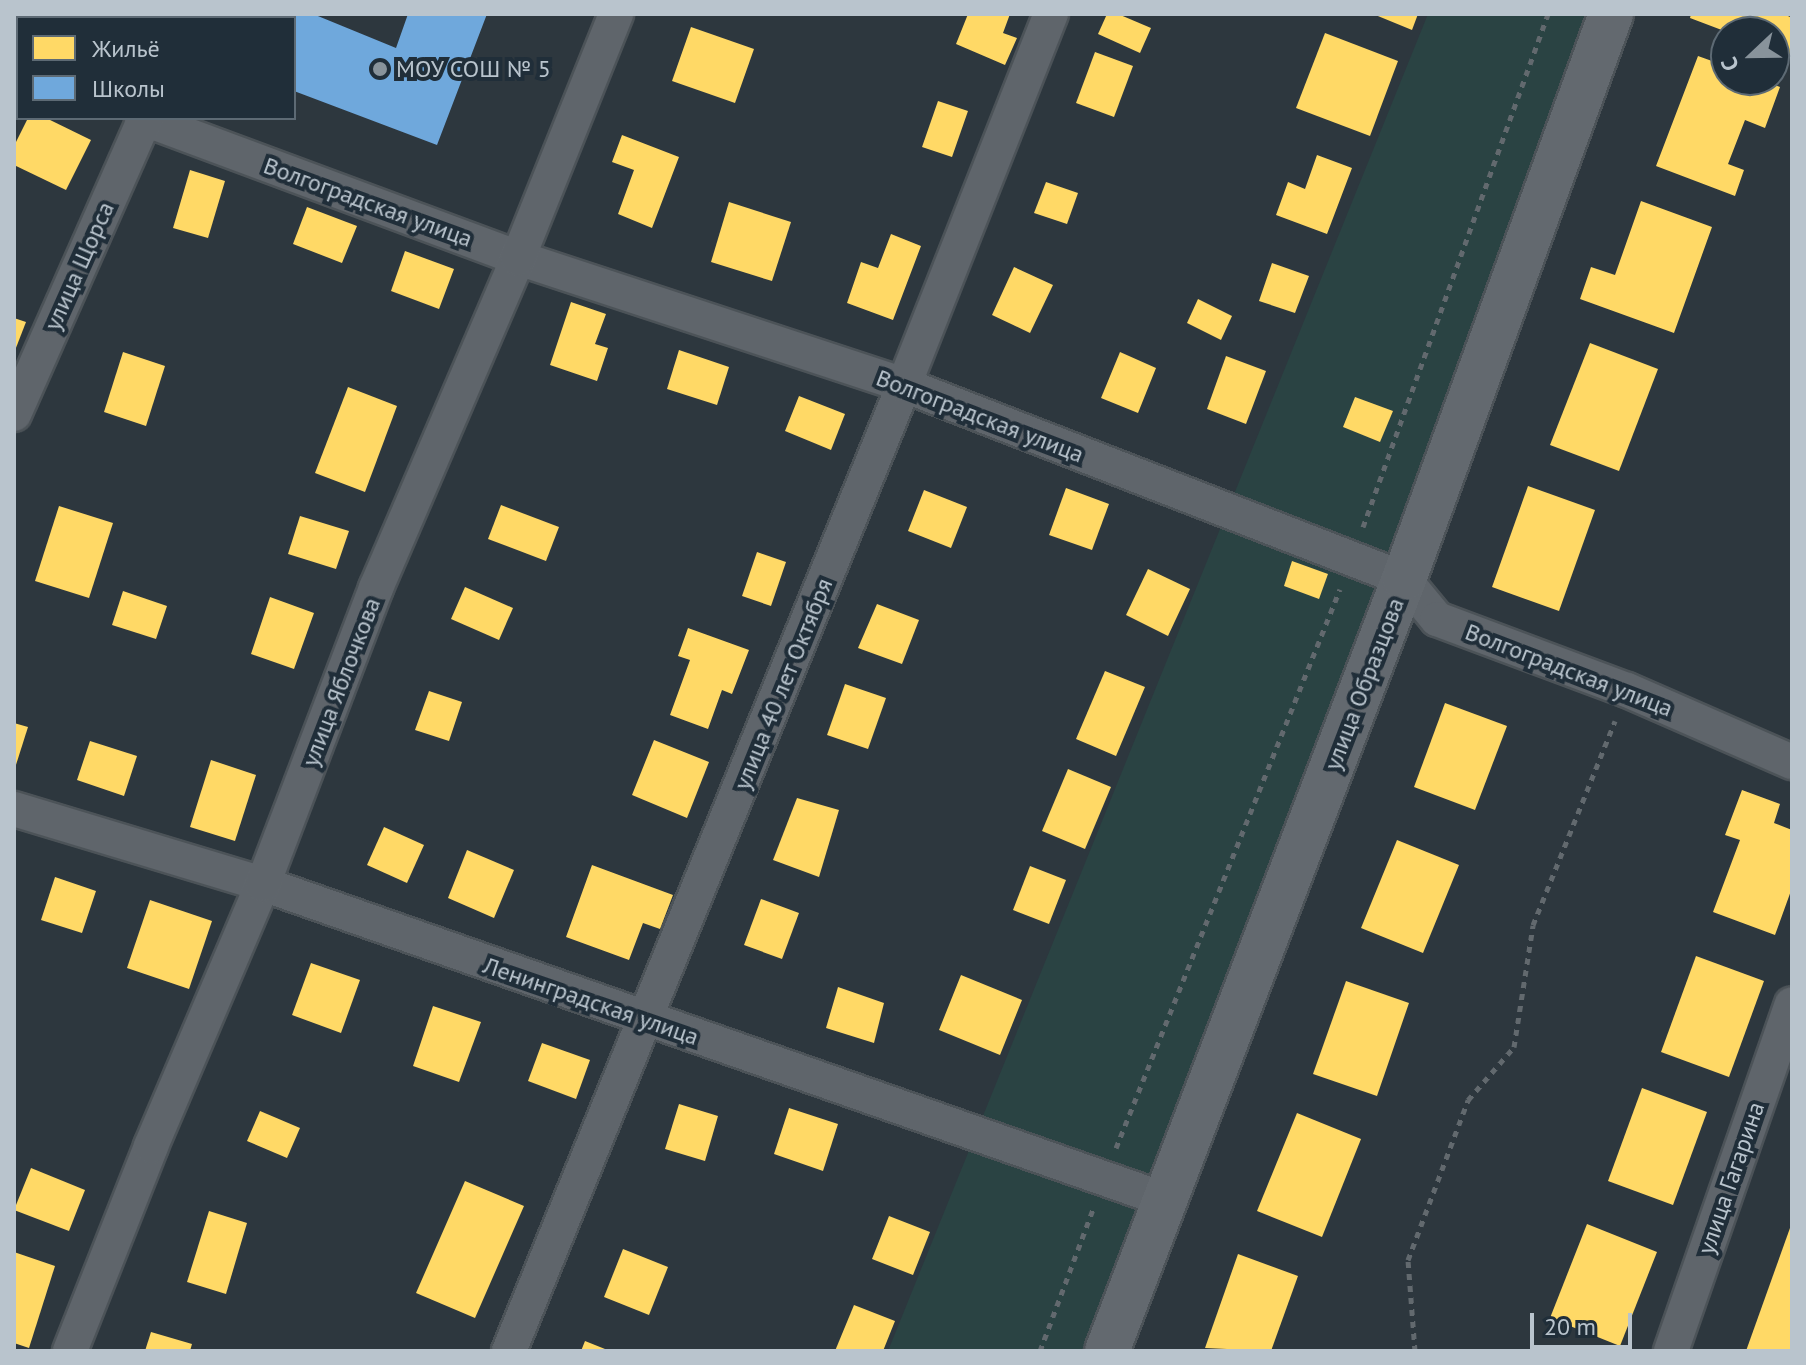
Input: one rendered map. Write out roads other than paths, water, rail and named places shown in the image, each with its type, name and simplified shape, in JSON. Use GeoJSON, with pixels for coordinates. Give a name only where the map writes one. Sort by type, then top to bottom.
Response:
{"type":"FeatureCollection","features":[{"type":"Feature","properties":{"kind":"street","name":"улица Яблочкова"},"geometry":{"type":"LineString","coordinates":[[70,1351],[151,1146],[263,884],[376,588],[518,258],[616,14]]}},
{"type":"Feature","properties":{"kind":"street","name":"улица 40 лет Октября"},"geometry":{"type":"LineString","coordinates":[[509,1351],[904,385],[1051,14]]}},
{"type":"Feature","properties":{"kind":"street","name":"улица Образцова"},"geometry":{"type":"LineString","coordinates":[[1107,1351],[1404,579],[1611,14]]}},
{"type":"Feature","properties":{"kind":"street","name":"улица Щорса"},"geometry":{"type":"LineString","coordinates":[[14,414],[143,120]]}},
{"type":"Feature","properties":{"kind":"street","name":"Волгоградская улица"},"geometry":{"type":"LineString","coordinates":[[149,120],[518,258],[904,385],[1404,579],[1437,619],[1627,690],[1792,762]]}},
{"type":"Feature","properties":{"kind":"street","name":"Ленинградская улица"},"geometry":{"type":"LineString","coordinates":[[14,809],[263,884],[646,1021],[1166,1200]]}},
{"type":"Feature","properties":{"kind":"street","name":"улица Гагарина"},"geometry":{"type":"LineString","coordinates":[[1671,1351],[1792,1004]]}},
{"type":"Feature","properties":{"kind":"place","name":"МОУ СОШ № 5"},"geometry":{"type":"Point","coordinates":[380,69]}}]}
